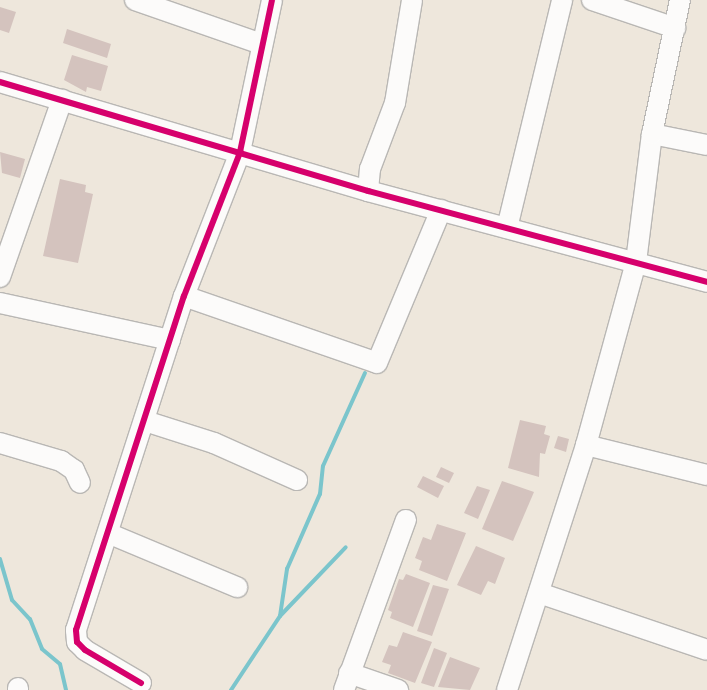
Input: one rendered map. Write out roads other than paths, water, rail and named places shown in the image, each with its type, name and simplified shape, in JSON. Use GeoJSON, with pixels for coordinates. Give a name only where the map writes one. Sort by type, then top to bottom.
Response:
{"type":"FeatureCollection","features":[{"type":"Feature","properties":{"kind":"street"},"geometry":{"type":"LineString","coordinates":[[134,0],[261,44]]}},
{"type":"Feature","properties":{"kind":"street"},"geometry":{"type":"LineString","coordinates":[[141,683],[77,642],[79,617],[110,534],[184,296],[240,152],[261,44],[272,0]]}},
{"type":"Feature","properties":{"kind":"street"},"geometry":{"type":"LineString","coordinates":[[368,191],[370,169],[395,103],[412,0]]}},
{"type":"Feature","properties":{"kind":"street"},"geometry":{"type":"LineString","coordinates":[[508,228],[562,0]]}},
{"type":"Feature","properties":{"kind":"street"},"geometry":{"type":"LineString","coordinates":[[592,0],[675,28]]}},
{"type":"Feature","properties":{"kind":"street"},"geometry":{"type":"LineString","coordinates":[[507,690],[586,445],[636,262],[652,134],[680,0]]}},
{"type":"Feature","properties":{"kind":"street"},"geometry":{"type":"LineString","coordinates":[[0,82],[368,191],[707,282]]}},
{"type":"Feature","properties":{"kind":"street"},"geometry":{"type":"LineString","coordinates":[[0,277],[62,100]]}},
{"type":"Feature","properties":{"kind":"street"},"geometry":{"type":"LineString","coordinates":[[652,134],[707,144]]}},
{"type":"Feature","properties":{"kind":"street"},"geometry":{"type":"LineString","coordinates":[[184,296],[377,364],[440,210]]}},
{"type":"Feature","properties":{"kind":"street"},"geometry":{"type":"LineString","coordinates":[[0,303],[170,340]]}},
{"type":"Feature","properties":{"kind":"street"},"geometry":{"type":"LineString","coordinates":[[145,421],[240,453],[297,480]]}},
{"type":"Feature","properties":{"kind":"street"},"geometry":{"type":"LineString","coordinates":[[0,443],[61,461],[74,470],[80,483]]}},
{"type":"Feature","properties":{"kind":"street"},"geometry":{"type":"LineString","coordinates":[[586,445],[707,475]]}},
{"type":"Feature","properties":{"kind":"street"},"geometry":{"type":"LineString","coordinates":[[398,690],[346,682],[406,520]]}},
{"type":"Feature","properties":{"kind":"street"},"geometry":{"type":"LineString","coordinates":[[110,534],[237,587]]}},
{"type":"Feature","properties":{"kind":"street"},"geometry":{"type":"LineString","coordinates":[[539,593],[707,650]]}},
{"type":"Feature","properties":{"kind":"waterway"},"geometry":{"type":"LineString","coordinates":[[280,616],[287,569],[320,494],[323,466],[365,373]]}},
{"type":"Feature","properties":{"kind":"waterway"},"geometry":{"type":"LineString","coordinates":[[231,690],[280,616],[346,547]]}},
{"type":"Feature","properties":{"kind":"waterway"},"geometry":{"type":"LineString","coordinates":[[0,559],[12,600],[30,619],[42,649],[60,664],[66,690]]}}]}
